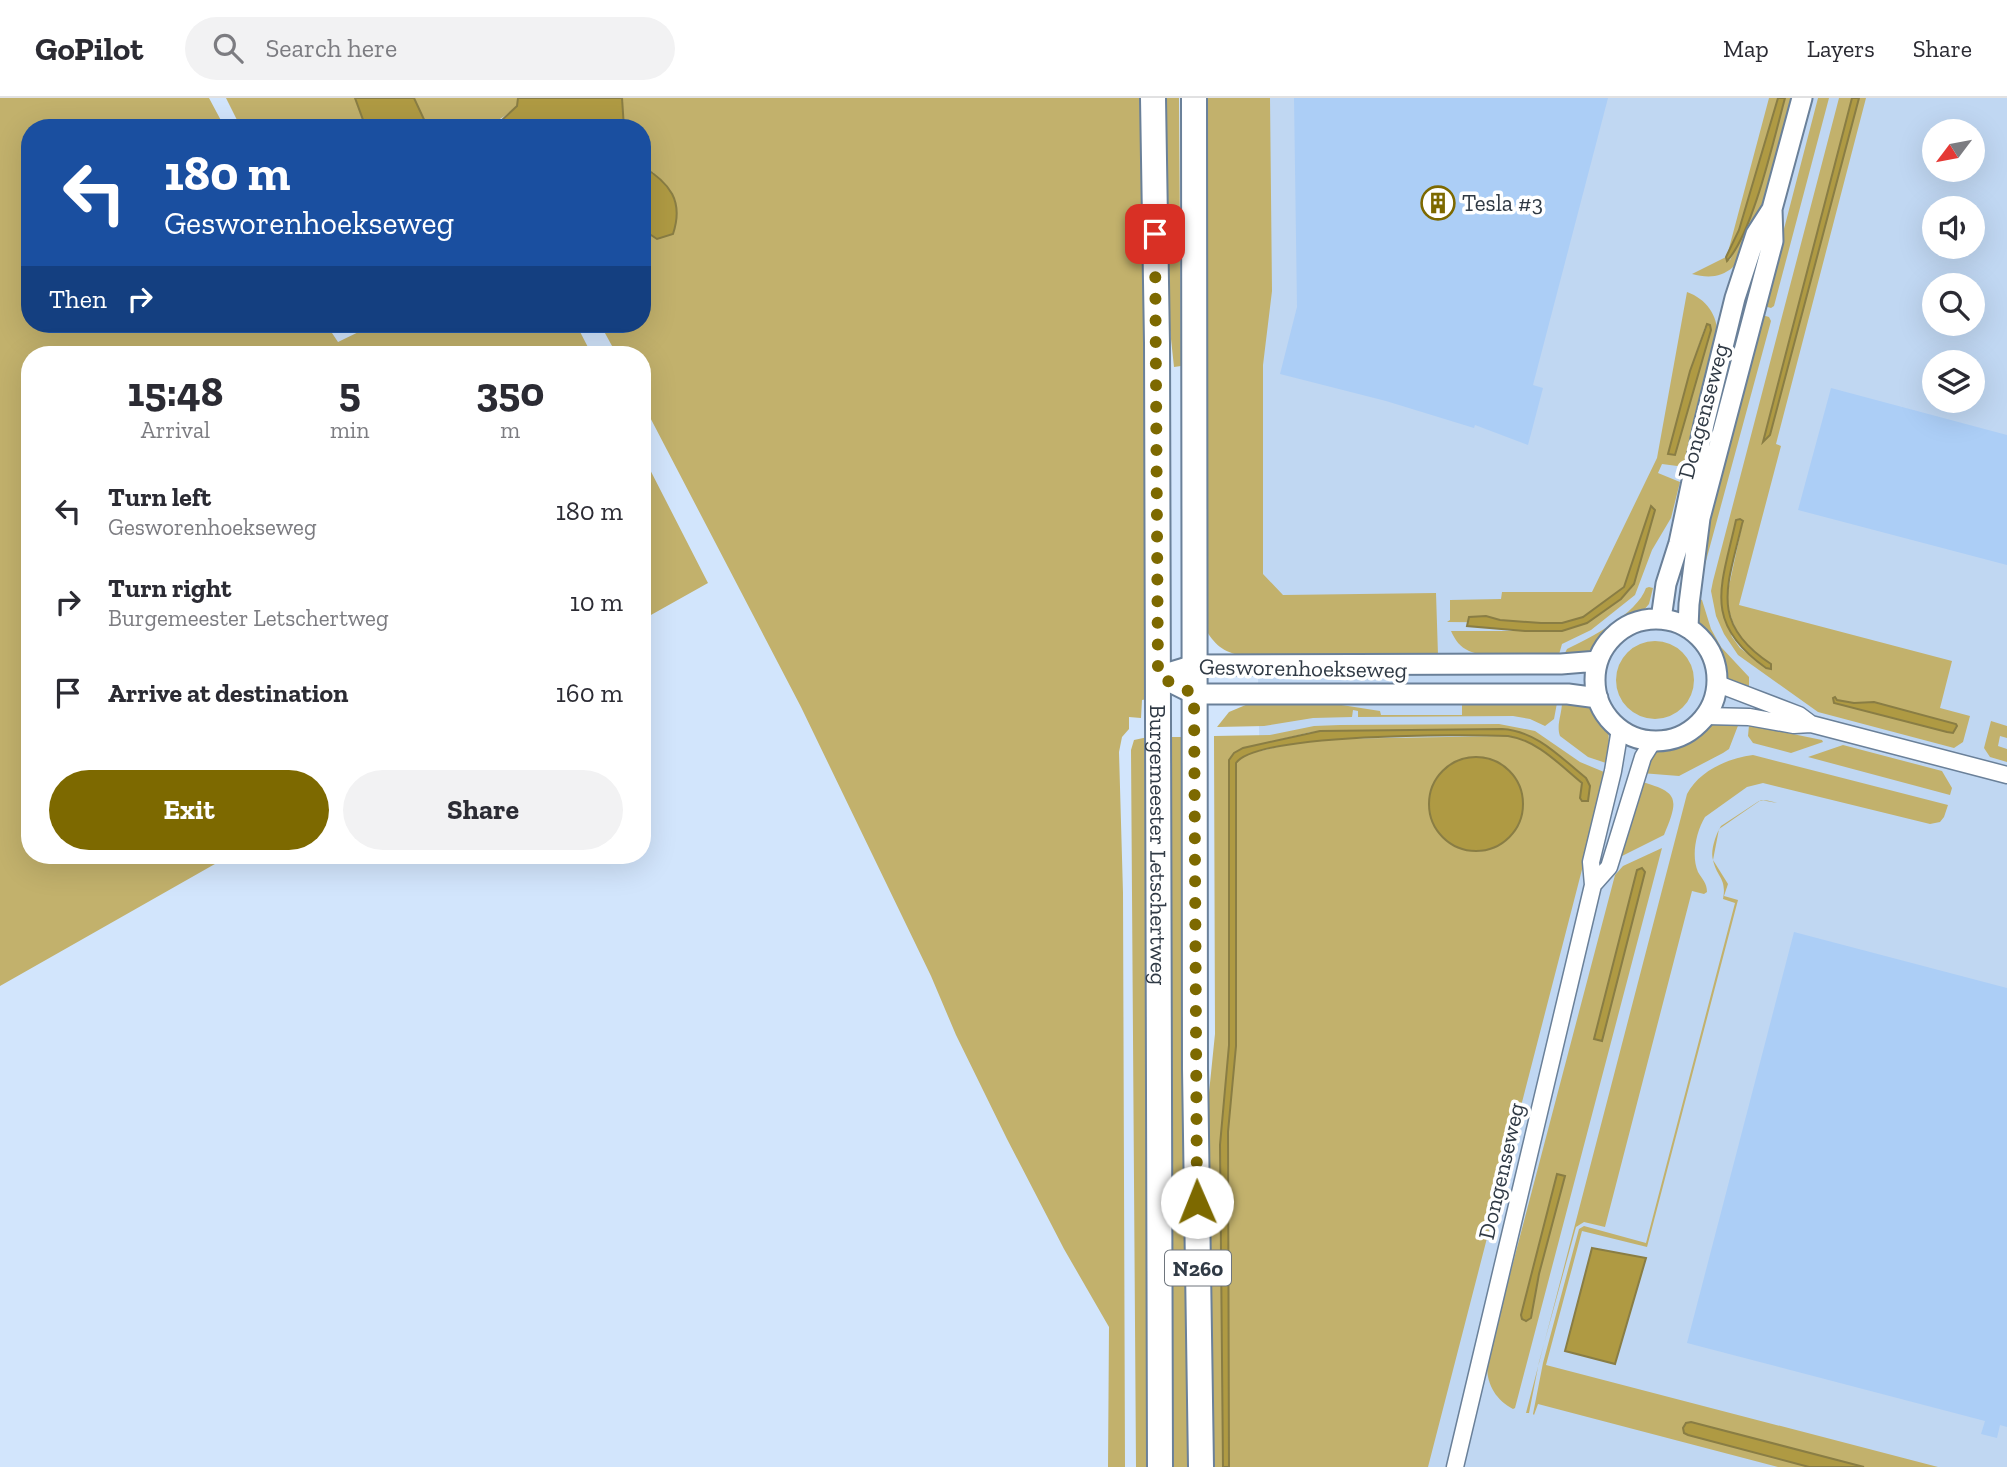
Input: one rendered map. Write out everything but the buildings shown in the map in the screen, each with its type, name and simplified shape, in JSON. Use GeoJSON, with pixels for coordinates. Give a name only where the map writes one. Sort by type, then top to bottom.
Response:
{"type":"FeatureCollection","features":[{"type":"Feature","properties":{"kind":"main road","name":"Burgemeester Letschertweg"},"geometry":{"type":"LineString","coordinates":[[1153,98],[1160,1467]]}},
{"type":"Feature","properties":{"kind":"main road","name":"Burgemeester Letschertweg"},"geometry":{"type":"LineString","coordinates":[[1194,98],[1195,1069],[1201,1467]]}},
{"type":"Feature","properties":{"kind":"street","name":"Dongenseweg"},"geometry":{"type":"LineString","coordinates":[[1688,628],[1700,518],[1773,241],[1772,209],[1802,98]]}},
{"type":"Feature","properties":{"kind":"street","name":"Dongenseweg"},"geometry":{"type":"LineString","coordinates":[[1661,619],[1666,584],[1679,543],[1704,424],[1735,298],[1756,234],[1772,209]]}},
{"type":"Feature","properties":{"kind":"street"},"geometry":{"type":"LineString","coordinates":[[1661,619],[1688,628],[1699,636],[1713,658],[1716,695],[1706,716],[1677,738],[1653,741],[1630,735],[1620,729],[1606,715],[1598,698],[1595,673],[1605,646],[1616,634],[1637,622],[1661,619]]}},
{"type":"Feature","properties":{"kind":"street","name":"Gesworenhoekseweg"},"geometry":{"type":"LineString","coordinates":[[1158,676],[1194,665],[1561,664],[1598,661]]}},
{"type":"Feature","properties":{"kind":"street","name":"Gesworenhoekseweg"},"geometry":{"type":"LineString","coordinates":[[1158,676],[1194,694],[1568,694],[1598,698]]}},
{"type":"Feature","properties":{"kind":"street"},"geometry":{"type":"LineString","coordinates":[[1717,684],[1798,715],[1811,724]]}},
{"type":"Feature","properties":{"kind":"street"},"geometry":{"type":"LineString","coordinates":[[1706,716],[1749,717],[1794,725],[1811,724],[2007,775]]}},
{"type":"Feature","properties":{"kind":"street","name":"Dongenseweg"},"geometry":{"type":"LineString","coordinates":[[1455,1467],[1594,886],[1591,862],[1613,771],[1620,729]]}},
{"type":"Feature","properties":{"kind":"street","name":"Dongenseweg"},"geometry":{"type":"LineString","coordinates":[[1594,886],[1609,867],[1643,757],[1653,741]]}},
{"type":"Feature","properties":{"kind":"shaded area"},"geometry":{"type":"Polygon","coordinates":[[[0,98],[209,98],[220,119],[21,119],[21,333],[332,333],[338,342],[356,333],[581,333],[587,346],[21,346],[21,864],[215,864],[0,986],[0,98]]]}},
{"type":"Feature","properties":{"kind":"shaded area"},"geometry":{"type":"Polygon","coordinates":[[[226,98],[355,98],[363,119],[236,119],[226,98]]]}},
{"type":"Feature","properties":{"kind":"shaded area"},"geometry":{"type":"Polygon","coordinates":[[[355,98],[414,98],[424,119],[363,119],[355,98]]]}},
{"type":"Feature","properties":{"kind":"shaded area"},"geometry":{"type":"Polygon","coordinates":[[[414,98],[518,98],[517,106],[499,119],[424,119],[414,98]]]}},
{"type":"Feature","properties":{"kind":"shaded area"},"geometry":{"type":"Polygon","coordinates":[[[518,98],[622,98],[623,119],[503,119],[517,106],[518,98]]]}},
{"type":"Feature","properties":{"kind":"shaded area"},"geometry":{"type":"Polygon","coordinates":[[[622,98],[1142,98],[1147,699],[1142,700],[1141,718],[1129,717],[1129,729],[1122,737],[1119,752],[1123,893],[1125,1467],[1108,1467],[1109,1327],[1064,1249],[1007,1139],[801,707],[651,419],[651,346],[612,346],[605,333],[651,333],[651,235],[657,239],[654,173],[651,171],[651,119],[623,119],[622,98]]]}},
{"type":"Feature","properties":{"kind":"shaded area"},"geometry":{"type":"Polygon","coordinates":[[[1164,98],[1179,98],[1181,366],[1174,367],[1165,283],[1164,98]]]}},
{"type":"Feature","properties":{"kind":"shaded area"},"geometry":{"type":"Polygon","coordinates":[[[1200,98],[1270,98],[1272,291],[1263,365],[1263,574],[1283,595],[1436,593],[1438,655],[1244,656],[1222,648],[1206,630],[1200,98]]]}},
{"type":"Feature","properties":{"kind":"shaded area"},"geometry":{"type":"Polygon","coordinates":[[[1256,98],[2007,98],[2007,1467],[1274,1467],[1256,577],[1256,98]]]}},
{"type":"Feature","properties":{"kind":"shaded area"},"geometry":{"type":"Polygon","coordinates":[[[1769,98],[1778,98],[1739,230],[1728,252],[1769,98]]]}},
{"type":"Feature","properties":{"kind":"shaded area"},"geometry":{"type":"Polygon","coordinates":[[[1778,98],[1785,98],[1762,184],[1737,248],[1727,261],[1726,257],[1739,230],[1778,98]]]}},
{"type":"Feature","properties":{"kind":"shaded area"},"geometry":{"type":"Polygon","coordinates":[[[1785,98],[1794,98],[1758,215],[1741,256],[1733,267],[1719,275],[1692,274],[1726,257],[1730,260],[1755,201],[1785,98]]]}},
{"type":"Feature","properties":{"kind":"shaded area"},"geometry":{"type":"Polygon","coordinates":[[[1818,98],[1829,98],[1774,306],[1771,308],[1764,306],[1818,98]]]}},
{"type":"Feature","properties":{"kind":"shaded area"},"geometry":{"type":"Polygon","coordinates":[[[1839,98],[1852,98],[1763,441],[1770,435],[1859,98],[1866,98],[1776,444],[1781,446],[1739,605],[1952,661],[1940,708],[1970,716],[1963,742],[1954,748],[1818,712],[1738,655],[1716,616],[1711,591],[1839,98]],[[1738,519],[1723,578],[1721,605],[1732,637],[1740,648],[1768,669],[1761,657],[1741,639],[1726,600],[1743,521],[1738,519]],[[1837,700],[1834,703],[1948,732],[1953,733],[1956,724],[1874,703],[1837,700]]]}},
{"type":"Feature","properties":{"kind":"shaded area"},"geometry":{"type":"Polygon","coordinates":[[[1852,98],[1859,98],[1770,435],[1763,442],[1852,98]]]}},
{"type":"Feature","properties":{"kind":"shaded area"},"geometry":{"type":"Polygon","coordinates":[[[651,171],[667,186],[677,212],[673,234],[657,239],[651,235],[651,171]]]}},
{"type":"Feature","properties":{"kind":"shaded area"},"geometry":{"type":"Polygon","coordinates":[[[1687,292],[1701,300],[1711,311],[1717,326],[1717,342],[1685,467],[1662,464],[1658,473],[1680,482],[1671,518],[1652,550],[1635,595],[1591,630],[1562,644],[1558,658],[1486,655],[1469,651],[1458,643],[1451,631],[1562,631],[1587,623],[1621,599],[1630,590],[1638,571],[1655,511],[1653,507],[1624,587],[1583,617],[1562,623],[1447,622],[1450,620],[1450,600],[1501,599],[1502,592],[1592,592],[1657,458],[1687,292]],[[1705,327],[1690,371],[1668,453],[1674,455],[1711,330],[1705,327]]]}},
{"type":"Feature","properties":{"kind":"shaded area"},"geometry":{"type":"Polygon","coordinates":[[[1762,315],[1769,317],[1771,321],[1700,583],[1706,530],[1762,315]]]}},
{"type":"Feature","properties":{"kind":"shaded area"},"geometry":{"type":"Polygon","coordinates":[[[1707,324],[1711,330],[1675,455],[1668,454],[1690,371],[1707,324]]]}},
{"type":"Feature","properties":{"kind":"shaded area"},"geometry":{"type":"Polygon","coordinates":[[[651,472],[708,583],[651,615],[651,472]]]}},
{"type":"Feature","properties":{"kind":"shaded area"},"geometry":{"type":"Polygon","coordinates":[[[1651,506],[1655,510],[1634,584],[1621,599],[1587,623],[1562,631],[1467,626],[1469,617],[1562,623],[1583,617],[1624,587],[1651,506]]]}},
{"type":"Feature","properties":{"kind":"shaded area"},"geometry":{"type":"Polygon","coordinates":[[[1736,520],[1743,521],[1728,584],[1730,618],[1738,633],[1751,649],[1771,664],[1771,669],[1745,651],[1732,635],[1724,618],[1722,583],[1736,520]]]}},
{"type":"Feature","properties":{"kind":"shaded area"},"geometry":{"type":"Polygon","coordinates":[[[1649,587],[1653,588],[1649,604],[1638,617],[1616,628],[1590,653],[1563,657],[1567,649],[1600,632],[1623,616],[1649,587]]]}},
{"type":"Feature","properties":{"kind":"shaded area"},"geometry":{"type":"Polygon","coordinates":[[[1693,596],[1702,600],[1711,629],[1721,647],[1749,677],[1749,689],[1724,678],[1711,648],[1693,620],[1693,596]]]}},
{"type":"Feature","properties":{"kind":"shaded area"},"geometry":{"type":"Polygon","coordinates":[[[1655,641],[1670,644],[1687,658],[1694,680],[1691,695],[1677,712],[1655,719],[1640,716],[1623,702],[1616,680],[1619,665],[1633,648],[1655,641]]]}},
{"type":"Feature","properties":{"kind":"shaded area"},"geometry":{"type":"Polygon","coordinates":[[[1835,697],[1837,700],[1854,703],[1874,702],[1957,726],[1953,733],[1947,732],[1834,703],[1835,697]]]}},
{"type":"Feature","properties":{"kind":"shaded area"},"geometry":{"type":"Polygon","coordinates":[[[1462,702],[1557,703],[1554,719],[1545,726],[1530,719],[1513,716],[1358,717],[1358,711],[1353,710],[1352,717],[1313,718],[1264,726],[1217,727],[1229,712],[1248,704],[1329,703],[1380,711],[1381,715],[1462,715],[1462,702]]]}},
{"type":"Feature","properties":{"kind":"shaded area"},"geometry":{"type":"Polygon","coordinates":[[[1562,702],[1588,705],[1603,717],[1609,740],[1606,763],[1588,757],[1560,736],[1562,702]]]}},
{"type":"Feature","properties":{"kind":"shaded area"},"geometry":{"type":"Polygon","coordinates":[[[1991,721],[2007,726],[2007,738],[2000,736],[1998,746],[2007,749],[2007,762],[1990,757],[1984,748],[1991,721]]]}},
{"type":"Feature","properties":{"kind":"shaded area"},"geometry":{"type":"Polygon","coordinates":[[[1711,722],[1739,723],[1729,749],[1679,776],[1641,773],[1655,749],[1683,739],[1711,722]]]}},
{"type":"Feature","properties":{"kind":"shaded area"},"geometry":{"type":"Polygon","coordinates":[[[1499,724],[1535,731],[1580,762],[1604,772],[1586,854],[1428,1467],[1229,1467],[1228,1132],[1236,1046],[1235,766],[1240,757],[1247,754],[1309,740],[1508,736],[1529,742],[1557,761],[1582,783],[1580,798],[1589,783],[1547,746],[1526,735],[1502,729],[1311,732],[1243,748],[1234,753],[1228,764],[1229,1045],[1220,1145],[1223,1467],[1209,1467],[1206,1122],[1215,1034],[1214,736],[1270,735],[1314,726],[1499,724]],[[1487,759],[1459,761],[1447,766],[1431,794],[1430,811],[1435,826],[1444,838],[1458,847],[1474,851],[1490,849],[1507,840],[1503,765],[1487,759]]]}},
{"type":"Feature","properties":{"kind":"shaded area"},"geometry":{"type":"Polygon","coordinates":[[[1749,725],[1823,742],[1791,753],[1753,743],[1748,736],[1749,725]]]}},
{"type":"Feature","properties":{"kind":"shaded area"},"geometry":{"type":"Polygon","coordinates":[[[1502,729],[1537,740],[1567,762],[1586,778],[1590,786],[1588,801],[1582,801],[1580,798],[1582,783],[1557,761],[1529,742],[1508,736],[1364,737],[1320,741],[1252,753],[1236,763],[1236,1046],[1228,1132],[1229,1467],[1223,1467],[1220,1145],[1229,1045],[1229,760],[1243,748],[1320,731],[1502,729]]]}},
{"type":"Feature","properties":{"kind":"shaded area"},"geometry":{"type":"Polygon","coordinates":[[[1148,737],[1152,1467],[1136,1467],[1131,750],[1134,740],[1148,737]]]}},
{"type":"Feature","properties":{"kind":"shaded area"},"geometry":{"type":"Polygon","coordinates":[[[1170,737],[1183,737],[1189,1467],[1173,1467],[1168,770],[1170,737]]]}},
{"type":"Feature","properties":{"kind":"shaded area"},"geometry":{"type":"Polygon","coordinates":[[[1843,745],[1942,771],[1952,788],[1950,795],[1808,757],[1843,745]]]}},
{"type":"Feature","properties":{"kind":"shaded area"},"geometry":{"type":"Polygon","coordinates":[[[1753,755],[1948,805],[1940,822],[1930,824],[1763,783],[1747,787],[1705,817],[1697,837],[1695,859],[1707,892],[1704,894],[1692,891],[1605,1227],[1584,1222],[1576,1227],[1544,1343],[1687,794],[1692,786],[1715,767],[1753,755]]]}},
{"type":"Feature","properties":{"kind":"shaded area"},"geometry":{"type":"Polygon","coordinates":[[[1476,757],[1494,761],[1509,771],[1519,786],[1523,804],[1519,822],[1509,837],[1494,847],[1476,851],[1458,847],[1443,837],[1433,822],[1429,804],[1433,786],[1443,771],[1458,761],[1476,757]]]}},
{"type":"Feature","properties":{"kind":"shaded area"},"geometry":{"type":"Polygon","coordinates":[[[1639,781],[1668,793],[1672,798],[1672,812],[1664,835],[1620,857],[1639,781]]]}},
{"type":"Feature","properties":{"kind":"shaded area"},"geometry":{"type":"Polygon","coordinates":[[[1760,801],[1720,829],[1721,826],[1760,801]]]}},
{"type":"Feature","properties":{"kind":"shaded area"},"geometry":{"type":"Polygon","coordinates":[[[1719,830],[1713,860],[1713,847],[1719,830]]]}},
{"type":"Feature","properties":{"kind":"shaded area"},"geometry":{"type":"Polygon","coordinates":[[[1662,848],[1513,1409],[1501,1400],[1492,1388],[1488,1374],[1488,1358],[1615,875],[1623,866],[1662,848]],[[1557,1175],[1522,1319],[1531,1318],[1539,1274],[1565,1176],[1557,1175]]]}},
{"type":"Feature","properties":{"kind":"shaded area"},"geometry":{"type":"Polygon","coordinates":[[[1713,860],[1728,884],[1724,896],[1738,900],[1647,1247],[1582,1231],[1546,1365],[1938,1467],[1864,1467],[1691,1422],[1683,1428],[1688,1435],[1809,1467],[1778,1467],[1538,1404],[1533,1414],[1543,1363],[1579,1229],[1584,1226],[1646,1243],[1735,903],[1723,899],[1723,882],[1713,860]]]}},
{"type":"Feature","properties":{"kind":"shaded area"},"geometry":{"type":"Polygon","coordinates":[[[1642,868],[1645,872],[1602,1041],[1594,1039],[1637,870],[1642,868]]]}},
{"type":"Feature","properties":{"kind":"shaded area"},"geometry":{"type":"Polygon","coordinates":[[[1557,1174],[1565,1176],[1539,1274],[1531,1318],[1526,1321],[1521,1315],[1557,1174]]]}},
{"type":"Feature","properties":{"kind":"shaded area"},"geometry":{"type":"Polygon","coordinates":[[[1592,1248],[1646,1258],[1615,1364],[1565,1351],[1592,1248]]]}},
{"type":"Feature","properties":{"kind":"shaded area"},"geometry":{"type":"Polygon","coordinates":[[[1538,1366],[1529,1413],[1526,1413],[1538,1366]]]}},
{"type":"Feature","properties":{"kind":"shaded area"},"geometry":{"type":"Polygon","coordinates":[[[1691,1422],[1864,1467],[1809,1467],[1688,1435],[1683,1428],[1686,1423],[1691,1422]]]}},
{"type":"Feature","properties":{"kind":"place","name":"Tesla #3"},"geometry":{"type":"Point","coordinates":[1438,203]}},
{"type":"Feature","properties":{"kind":"route"},"geometry":{"type":"LineString","coordinates":[[1155,234],[1158,676],[1194,694],[1197,1202]]}}]}
